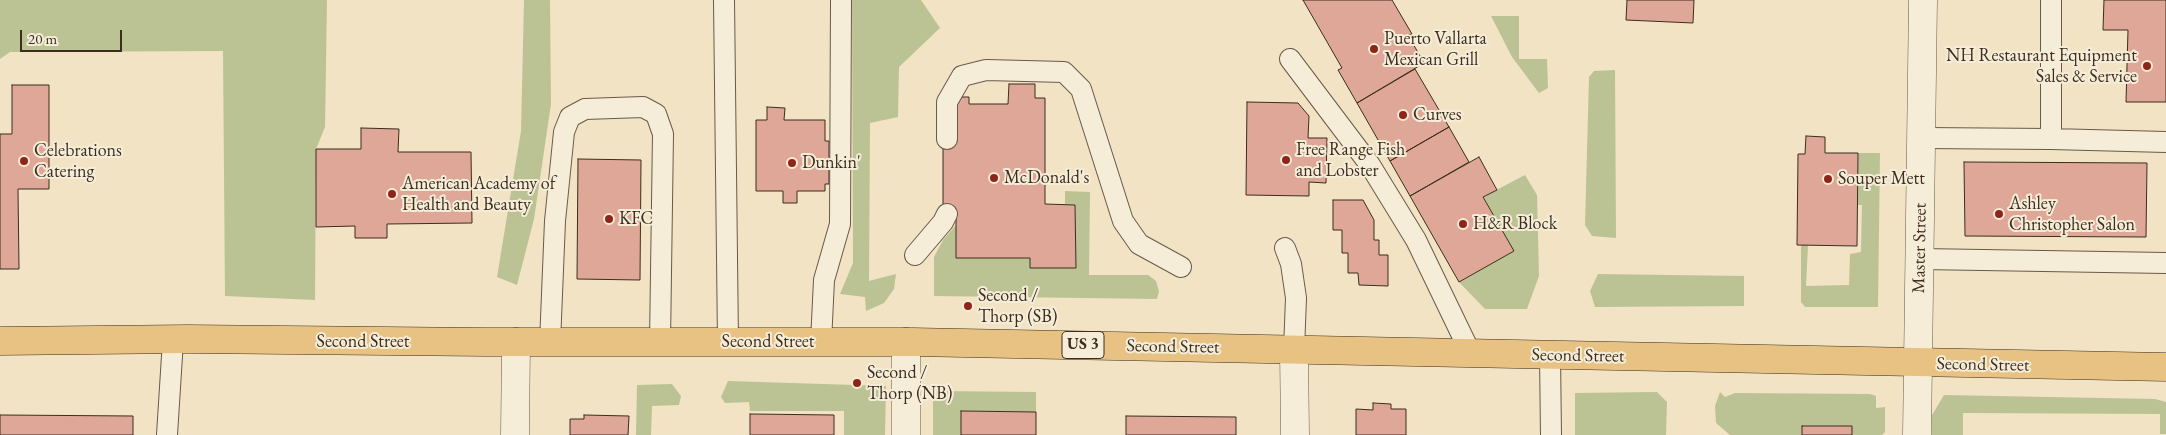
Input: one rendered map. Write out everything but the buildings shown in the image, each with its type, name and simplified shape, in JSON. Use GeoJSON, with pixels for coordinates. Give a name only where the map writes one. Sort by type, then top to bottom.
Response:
{"type":"FeatureCollection","features":[{"type":"Feature","properties":{"kind":"main road","name":"Second Street"},"geometry":{"type":"LineString","coordinates":[[0,341],[906,342],[1919,364],[2166,367]]}},
{"type":"Feature","properties":{"kind":"street","name":"Master Street"},"geometry":{"type":"LineString","coordinates":[[1917,435],[1923,0]]}},
{"type":"Feature","properties":{"kind":"street"},"geometry":{"type":"LineString","coordinates":[[515,435],[516,342]]}},
{"type":"Feature","properties":{"kind":"street"},"geometry":{"type":"LineString","coordinates":[[906,342],[906,435]]}},
{"type":"Feature","properties":{"kind":"street"},"geometry":{"type":"LineString","coordinates":[[1294,350],[1295,435]]}},
{"type":"Feature","properties":{"kind":"lane"},"geometry":{"type":"LineString","coordinates":[[724,0],[728,342]]}},
{"type":"Feature","properties":{"kind":"lane"},"geometry":{"type":"LineString","coordinates":[[821,342],[824,280],[840,224],[841,0]]}},
{"type":"Feature","properties":{"kind":"lane"},"geometry":{"type":"LineString","coordinates":[[2051,0],[2051,139]]}},
{"type":"Feature","properties":{"kind":"lane"},"geometry":{"type":"LineString","coordinates":[[1290,59],[1370,165],[1416,240],[1471,354]]}},
{"type":"Feature","properties":{"kind":"lane"},"geometry":{"type":"LineString","coordinates":[[947,139],[947,102],[962,76],[986,70],[1064,72],[1081,89],[1124,221],[1139,244],[1181,266]]}},
{"type":"Feature","properties":{"kind":"lane"},"geometry":{"type":"LineString","coordinates":[[550,342],[555,221],[564,132],[570,117],[585,109],[643,107],[656,114],[663,134],[660,342]]}},
{"type":"Feature","properties":{"kind":"lane"},"geometry":{"type":"LineString","coordinates":[[1922,138],[2166,142]]}},
{"type":"Feature","properties":{"kind":"lane"},"geometry":{"type":"LineString","coordinates":[[915,255],[943,222],[947,214]]}},
{"type":"Feature","properties":{"kind":"lane"},"geometry":{"type":"LineString","coordinates":[[1284,248],[1291,264],[1296,298],[1294,350]]}},
{"type":"Feature","properties":{"kind":"lane"},"geometry":{"type":"LineString","coordinates":[[1920,259],[2166,262]]}},
{"type":"Feature","properties":{"kind":"lane"},"geometry":{"type":"LineString","coordinates":[[167,435],[173,340]]}},
{"type":"Feature","properties":{"kind":"lane"},"geometry":{"type":"LineString","coordinates":[[1550,356],[1552,435]]}},
{"type":"Feature","properties":{"kind":"green space"},"geometry":{"type":"Polygon","coordinates":[[[0,0],[327,0],[325,127],[316,149],[315,300],[225,296],[223,51],[10,52],[0,59],[0,0]]]}},
{"type":"Feature","properties":{"kind":"green space"},"geometry":{"type":"Polygon","coordinates":[[[524,0],[550,0],[551,104],[534,219],[517,285],[497,277],[521,131],[524,0]]]}},
{"type":"Feature","properties":{"kind":"green space"},"geometry":{"type":"Polygon","coordinates":[[[852,0],[921,0],[940,28],[899,67],[898,117],[870,123],[869,281],[896,274],[894,289],[884,303],[866,311],[865,297],[840,294],[853,263],[852,0]]]}},
{"type":"Feature","properties":{"kind":"green space"},"geometry":{"type":"Polygon","coordinates":[[[1491,16],[1519,16],[1519,59],[1547,59],[1548,88],[1539,93],[1512,57],[1491,16]]]}},
{"type":"Feature","properties":{"kind":"green space"},"geometry":{"type":"Polygon","coordinates":[[[1615,70],[1616,238],[1592,236],[1585,225],[1589,77],[1594,71],[1615,70]]]}},
{"type":"Feature","properties":{"kind":"green space"},"geometry":{"type":"Polygon","coordinates":[[[1858,153],[1880,153],[1878,307],[1805,307],[1801,302],[1801,245],[1808,245],[1806,286],[1849,285],[1850,254],[1861,252],[1862,205],[1858,205],[1858,153]]]}},
{"type":"Feature","properties":{"kind":"green space"},"geometry":{"type":"Polygon","coordinates":[[[1525,175],[1537,195],[1539,276],[1527,309],[1485,309],[1459,282],[1514,251],[1483,197],[1525,175]]]}},
{"type":"Feature","properties":{"kind":"green space"},"geometry":{"type":"Polygon","coordinates":[[[1065,191],[1090,192],[1089,275],[1148,275],[1156,281],[1159,291],[1157,299],[934,296],[934,257],[943,240],[956,225],[1030,258],[1031,268],[1075,268],[1075,205],[1065,204],[1065,191]]]}},
{"type":"Feature","properties":{"kind":"green space"},"geometry":{"type":"Polygon","coordinates":[[[1598,274],[1744,276],[1744,306],[1595,307],[1590,291],[1598,274]]]}},
{"type":"Feature","properties":{"kind":"green space"},"geometry":{"type":"Polygon","coordinates":[[[728,381],[886,386],[885,435],[844,435],[844,411],[750,411],[749,402],[725,403],[721,397],[728,381]]]}},
{"type":"Feature","properties":{"kind":"green space"},"geometry":{"type":"Polygon","coordinates":[[[672,384],[681,396],[679,405],[652,406],[651,435],[636,435],[637,385],[672,384]]]}},
{"type":"Feature","properties":{"kind":"green space"},"geometry":{"type":"Polygon","coordinates":[[[933,391],[1036,392],[1036,412],[961,411],[961,435],[933,435],[933,391]]]}},
{"type":"Feature","properties":{"kind":"green space"},"geometry":{"type":"Polygon","coordinates":[[[1657,392],[1667,402],[1666,435],[1575,435],[1575,393],[1657,392]]]}},
{"type":"Feature","properties":{"kind":"green space"},"geometry":{"type":"Polygon","coordinates":[[[1720,392],[1725,397],[1735,393],[1870,394],[1876,396],[1876,408],[1885,407],[1885,432],[1882,435],[1852,435],[1852,426],[1802,426],[1802,435],[1730,435],[1716,423],[1715,406],[1720,392]]]}},
{"type":"Feature","properties":{"kind":"green space"},"geometry":{"type":"Polygon","coordinates":[[[1944,395],[2155,399],[2166,402],[2166,434],[2160,434],[2160,414],[1963,413],[1963,435],[1932,435],[1932,415],[1944,395]]]}},
{"type":"Feature","properties":{"kind":"place","name":"Puerto Vallarta Mexican Grill"},"geometry":{"type":"Point","coordinates":[1374,49]}},
{"type":"Feature","properties":{"kind":"place","name":"NH Restaurant Equipment Sales & Service"},"geometry":{"type":"Point","coordinates":[2147,66]}},
{"type":"Feature","properties":{"kind":"place","name":"Curves"},"geometry":{"type":"Point","coordinates":[1403,115]}},
{"type":"Feature","properties":{"kind":"place","name":"Free Range Fish and Lobster"},"geometry":{"type":"Point","coordinates":[1286,160]}},
{"type":"Feature","properties":{"kind":"place","name":"Celebrations Catering"},"geometry":{"type":"Point","coordinates":[24,161]}},
{"type":"Feature","properties":{"kind":"place","name":"Dunkin'"},"geometry":{"type":"Point","coordinates":[792,163]}},
{"type":"Feature","properties":{"kind":"place","name":"McDonald's"},"geometry":{"type":"Point","coordinates":[994,178]}},
{"type":"Feature","properties":{"kind":"place","name":"Souper Mett"},"geometry":{"type":"Point","coordinates":[1828,179]}},
{"type":"Feature","properties":{"kind":"place","name":"American Academy of Health and Beauty"},"geometry":{"type":"Point","coordinates":[392,194]}},
{"type":"Feature","properties":{"kind":"place","name":"Ashley Christopher Salon"},"geometry":{"type":"Point","coordinates":[1999,214]}},
{"type":"Feature","properties":{"kind":"place","name":"KFC"},"geometry":{"type":"Point","coordinates":[609,219]}},
{"type":"Feature","properties":{"kind":"place","name":"H&R Block"},"geometry":{"type":"Point","coordinates":[1463,224]}},
{"type":"Feature","properties":{"kind":"place","name":"Second / Thorp (SB)"},"geometry":{"type":"Point","coordinates":[968,306]}},
{"type":"Feature","properties":{"kind":"place","name":"Second / Thorp (NB)"},"geometry":{"type":"Point","coordinates":[857,383]}}]}
